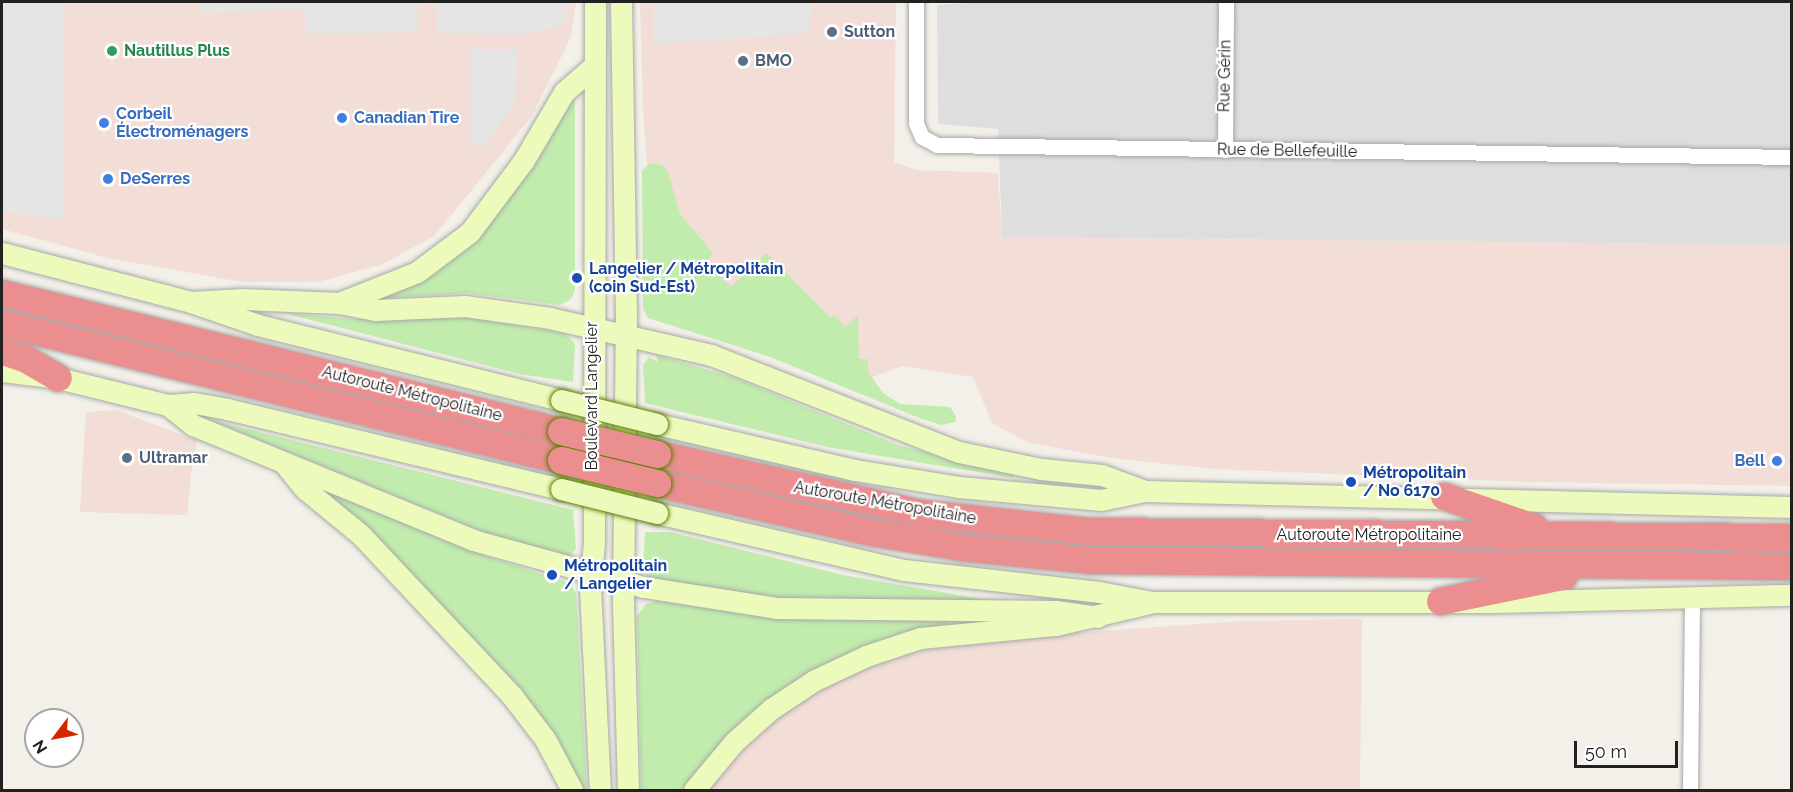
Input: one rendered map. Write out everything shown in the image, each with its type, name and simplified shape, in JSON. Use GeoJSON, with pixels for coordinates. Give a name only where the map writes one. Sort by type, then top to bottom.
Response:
{"type":"FeatureCollection","features":[{"type":"Feature","properties":{"kind":"highway","name":"Autoroute Métropolitaine"},"geometry":{"type":"LineString","coordinates":[[2,293],[793,487],[922,513],[1088,531],[1791,537]]}},
{"type":"Feature","properties":{"kind":"highway","name":"Autoroute Métropolitaine"},"geometry":{"type":"LineString","coordinates":[[2,323],[657,483],[871,532],[962,547],[1080,559],[1189,563],[1791,566]]}},
{"type":"Feature","properties":{"kind":"highway"},"geometry":{"type":"LineString","coordinates":[[2,351],[24,357],[58,378]]}},
{"type":"Feature","properties":{"kind":"highway"},"geometry":{"type":"LineString","coordinates":[[1444,496],[1567,536]]}},
{"type":"Feature","properties":{"kind":"highway"},"geometry":{"type":"LineString","coordinates":[[1440,601],[1614,565]]}},
{"type":"Feature","properties":{"kind":"main road","name":"Boulevard Langelier"},"geometry":{"type":"LineString","coordinates":[[595,2],[592,68],[593,574],[590,588],[600,790]]}},
{"type":"Feature","properties":{"kind":"main road","name":"Boulevard Langelier"},"geometry":{"type":"LineString","coordinates":[[621,2],[627,790]]}},
{"type":"Feature","properties":{"kind":"main road"},"geometry":{"type":"LineString","coordinates":[[339,303],[417,272],[470,232],[524,160],[564,92],[592,68]]}},
{"type":"Feature","properties":{"kind":"main road"},"geometry":{"type":"LineString","coordinates":[[2,253],[191,302],[258,326],[657,424],[855,470],[959,487],[1101,500],[1145,491],[1444,496],[1791,507]]}},
{"type":"Feature","properties":{"kind":"main road"},"geometry":{"type":"LineString","coordinates":[[191,302],[243,299],[339,303],[364,310],[488,307],[625,333],[674,344],[766,374],[951,449],[1041,469],[1101,475],[1145,491]]}},
{"type":"Feature","properties":{"kind":"main road"},"geometry":{"type":"LineString","coordinates":[[2,371],[58,378],[168,405],[194,403],[227,409],[904,570],[1099,592],[1152,602],[1440,601],[1791,595]]}},
{"type":"Feature","properties":{"kind":"main road"},"geometry":{"type":"LineString","coordinates":[[168,405],[193,425],[473,540],[593,574],[704,599],[776,608],[1056,611],[1098,617]]}},
{"type":"Feature","properties":{"kind":"main road"},"geometry":{"type":"LineString","coordinates":[[280,459],[305,489],[361,535],[512,696],[545,740],[572,790]]}},
{"type":"Feature","properties":{"kind":"main road"},"geometry":{"type":"LineString","coordinates":[[694,790],[734,742],[771,709],[815,680],[866,656],[906,641],[951,633],[1049,626],[1098,617],[1152,602]]}},
{"type":"Feature","properties":{"kind":"street","name":"Rue de Bellefeuille"},"geometry":{"type":"LineString","coordinates":[[916,2],[916,123],[928,142],[949,146],[1791,157]]}},
{"type":"Feature","properties":{"kind":"street","name":"Rue Gérin"},"geometry":{"type":"LineString","coordinates":[[1225,150],[1226,2]]}},
{"type":"Feature","properties":{"kind":"street"},"geometry":{"type":"LineString","coordinates":[[1690,790],[1692,596]]}},
{"type":"Feature","properties":{"kind":"shaded area"},"geometry":{"type":"Polygon","coordinates":[[[2,2],[576,2],[571,37],[532,116],[434,236],[383,264],[318,282],[242,282],[108,258],[2,229],[2,2]]]}},
{"type":"Feature","properties":{"kind":"shaded area"},"geometry":{"type":"Polygon","coordinates":[[[2,2],[64,2],[63,220],[2,211],[2,2]]]}},
{"type":"Feature","properties":{"kind":"shaded area"},"geometry":{"type":"Polygon","coordinates":[[[201,2],[418,2],[418,32],[305,34],[305,9],[201,13],[201,2]]]}},
{"type":"Feature","properties":{"kind":"shaded area"},"geometry":{"type":"Polygon","coordinates":[[[437,2],[566,2],[566,24],[517,35],[437,33],[437,2]]]}},
{"type":"Feature","properties":{"kind":"shaded area"},"geometry":{"type":"Polygon","coordinates":[[[640,2],[896,2],[894,162],[916,170],[998,173],[1002,237],[1791,245],[1791,486],[1528,482],[1215,469],[1111,458],[1027,442],[992,423],[973,377],[902,366],[859,382],[656,296],[643,109],[640,2]]]}},
{"type":"Feature","properties":{"kind":"shaded area"},"geometry":{"type":"Polygon","coordinates":[[[653,2],[811,2],[810,33],[653,44],[653,2]]]}},
{"type":"Feature","properties":{"kind":"shaded area"},"geometry":{"type":"Polygon","coordinates":[[[977,2],[1791,2],[1791,245],[1002,237],[998,129],[938,124],[937,5],[977,2]]]}},
{"type":"Feature","properties":{"kind":"shaded area"},"geometry":{"type":"Polygon","coordinates":[[[470,49],[517,50],[515,101],[485,147],[472,146],[470,49]]]}},
{"type":"Feature","properties":{"kind":"shaded area"},"geometry":{"type":"Polygon","coordinates":[[[116,410],[198,441],[193,455],[187,515],[80,512],[86,412],[116,410]]]}},
{"type":"Feature","properties":{"kind":"shaded area"},"geometry":{"type":"Polygon","coordinates":[[[1362,619],[1360,790],[706,790],[745,746],[796,704],[859,669],[921,648],[989,639],[1240,621],[1362,619]]]}},
{"type":"Feature","properties":{"kind":"green space"},"geometry":{"type":"Polygon","coordinates":[[[570,99],[575,101],[575,290],[571,299],[560,305],[468,293],[383,298],[383,295],[420,279],[570,99]]]}},
{"type":"Feature","properties":{"kind":"green space"},"geometry":{"type":"Polygon","coordinates":[[[651,163],[662,165],[668,172],[680,214],[713,253],[706,263],[731,287],[766,253],[831,318],[834,315],[846,327],[858,315],[859,359],[868,359],[868,372],[883,393],[900,404],[950,407],[956,416],[955,422],[941,425],[922,419],[770,357],[648,318],[643,309],[642,170],[651,163]]]}},
{"type":"Feature","properties":{"kind":"green space"},"geometry":{"type":"Polygon","coordinates":[[[284,313],[355,319],[470,318],[565,333],[575,344],[573,382],[520,374],[284,313]]]}},
{"type":"Feature","properties":{"kind":"green space"},"geometry":{"type":"Polygon","coordinates":[[[656,355],[732,377],[898,445],[1014,475],[1013,478],[827,447],[645,403],[643,365],[649,357],[658,362],[656,355]]]}},
{"type":"Feature","properties":{"kind":"green space"},"geometry":{"type":"Polygon","coordinates":[[[211,420],[573,510],[576,549],[569,556],[507,542],[211,420]]]}},
{"type":"Feature","properties":{"kind":"green space"},"geometry":{"type":"Polygon","coordinates":[[[322,487],[488,557],[570,583],[576,594],[587,790],[581,790],[322,487]]]}},
{"type":"Feature","properties":{"kind":"green space"},"geometry":{"type":"Polygon","coordinates":[[[645,532],[670,532],[843,575],[999,602],[769,598],[650,580],[643,568],[645,532]]]}},
{"type":"Feature","properties":{"kind":"green space"},"geometry":{"type":"Polygon","coordinates":[[[657,601],[771,618],[947,621],[948,624],[893,636],[695,775],[683,790],[641,790],[637,616],[646,604],[657,601]]]}},
{"type":"Feature","properties":{"kind":"place","name":"Sutton"},"geometry":{"type":"Point","coordinates":[832,32]}},
{"type":"Feature","properties":{"kind":"place","name":"Nautillus Plus"},"geometry":{"type":"Point","coordinates":[112,51]}},
{"type":"Feature","properties":{"kind":"place","name":"BMO"},"geometry":{"type":"Point","coordinates":[743,61]}},
{"type":"Feature","properties":{"kind":"place","name":"Canadian Tire"},"geometry":{"type":"Point","coordinates":[342,118]}},
{"type":"Feature","properties":{"kind":"place","name":"Corbeil Électroménagers"},"geometry":{"type":"Point","coordinates":[104,123]}},
{"type":"Feature","properties":{"kind":"place","name":"DeSerres"},"geometry":{"type":"Point","coordinates":[108,179]}},
{"type":"Feature","properties":{"kind":"place","name":"Langelier / Métropolitain (coin Sud-Est)"},"geometry":{"type":"Point","coordinates":[577,278]}},
{"type":"Feature","properties":{"kind":"place","name":"Ultramar"},"geometry":{"type":"Point","coordinates":[127,458]}},
{"type":"Feature","properties":{"kind":"place","name":"Bell"},"geometry":{"type":"Point","coordinates":[1777,461]}},
{"type":"Feature","properties":{"kind":"place","name":"Métropolitain / No 6170"},"geometry":{"type":"Point","coordinates":[1351,482]}},
{"type":"Feature","properties":{"kind":"place","name":"Métropolitain / Langelier"},"geometry":{"type":"Point","coordinates":[552,575]}}]}
